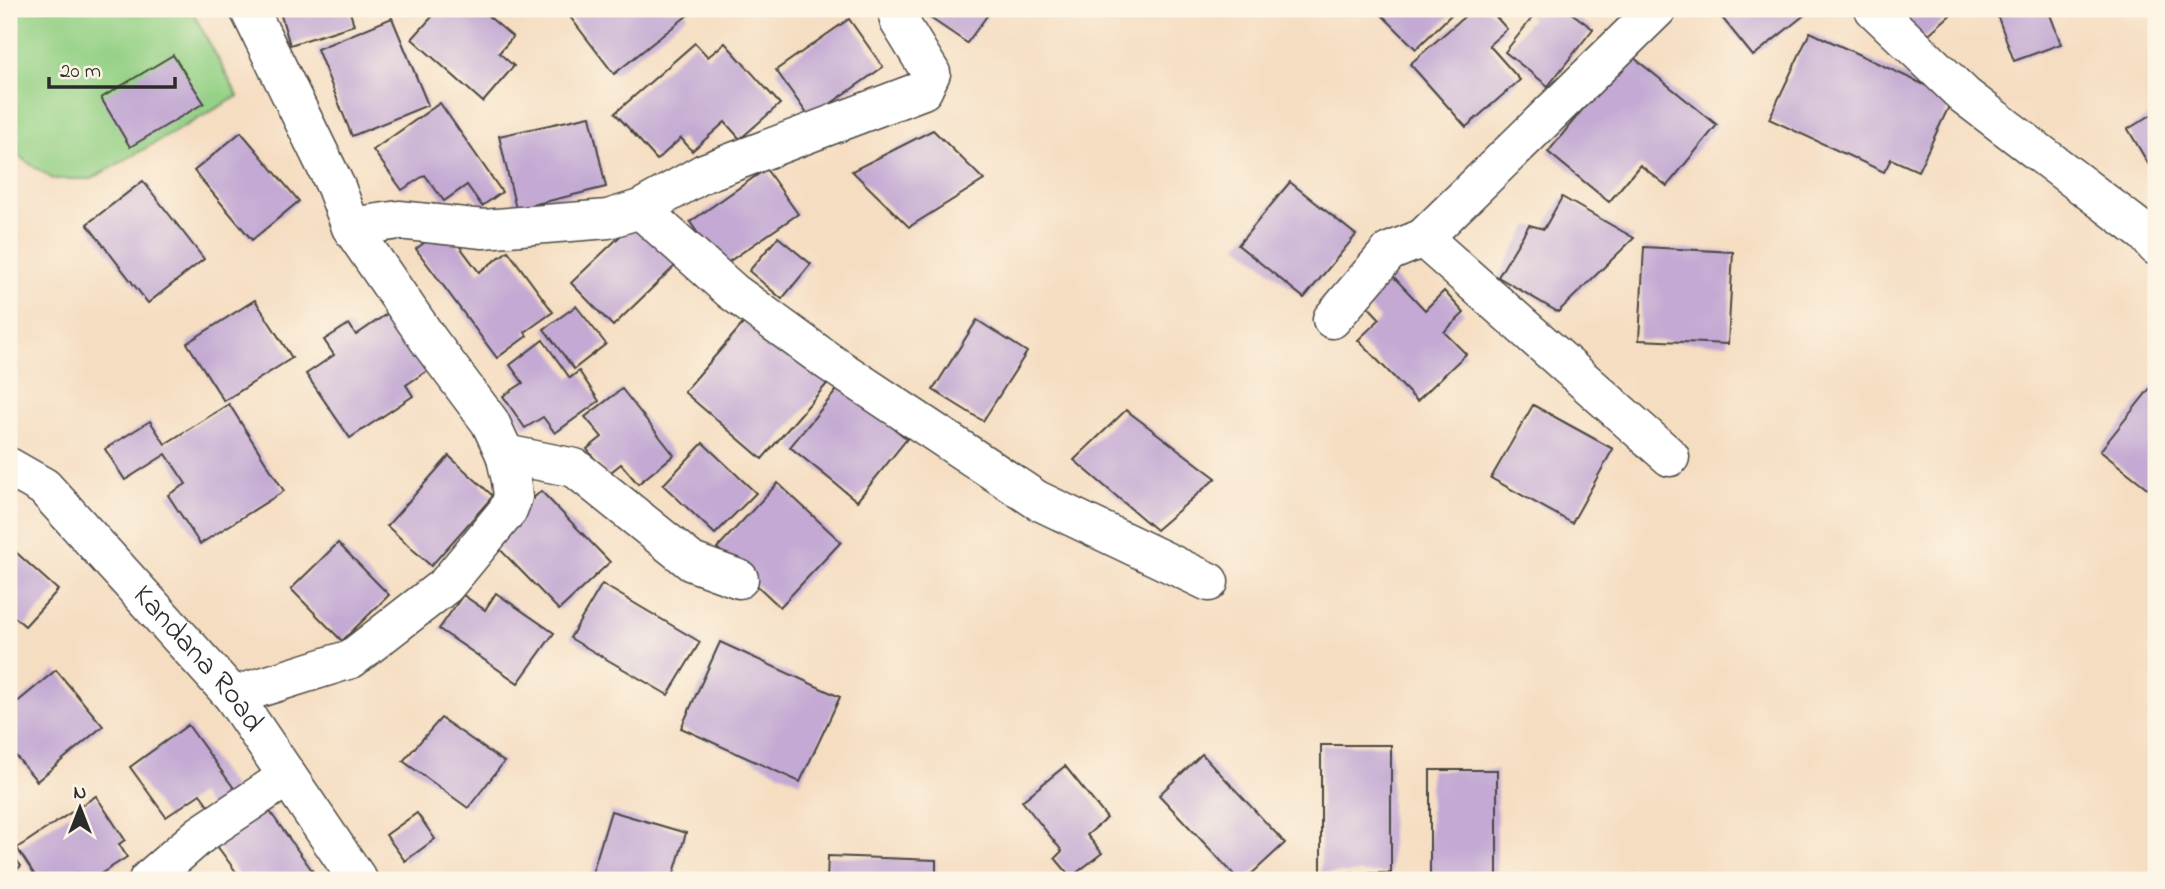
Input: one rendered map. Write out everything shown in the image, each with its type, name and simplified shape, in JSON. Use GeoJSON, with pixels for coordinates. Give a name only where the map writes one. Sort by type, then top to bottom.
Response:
{"type":"FeatureCollection","features":[{"type":"Feature","properties":{"kind":"street"},"geometry":{"type":"LineString","coordinates":[[233,696],[351,659],[446,585],[508,510],[513,497],[505,454],[490,422],[430,342],[351,227],[336,187],[249,9]]}},
{"type":"Feature","properties":{"kind":"street"},"geometry":{"type":"LineString","coordinates":[[351,227],[398,220],[483,229],[608,219],[640,209],[704,173],[923,90],[932,73],[899,20],[898,9]]}},
{"type":"Feature","properties":{"kind":"street"},"geometry":{"type":"LineString","coordinates":[[1874,9],[1965,96],[2146,234],[2156,246]]}},
{"type":"Feature","properties":{"kind":"street"},"geometry":{"type":"LineString","coordinates":[[1332,320],[1389,252],[1423,238],[1641,13]]}},
{"type":"Feature","properties":{"kind":"street"},"geometry":{"type":"LineString","coordinates":[[640,209],[733,292],[829,362],[1037,500],[1209,582]]}},
{"type":"Feature","properties":{"kind":"street"},"geometry":{"type":"LineString","coordinates":[[1423,238],[1670,457]]}},
{"type":"Feature","properties":{"kind":"street"},"geometry":{"type":"LineString","coordinates":[[505,454],[575,468],[692,562],[739,579]]}},
{"type":"Feature","properties":{"kind":"street","name":"Kandana Road"},"geometry":{"type":"LineString","coordinates":[[9,467],[44,487],[233,696],[358,880]]}},
{"type":"Feature","properties":{"kind":"street"},"geometry":{"type":"LineString","coordinates":[[148,880],[200,835],[287,776]]}},
{"type":"Feature","properties":{"kind":"green space"},"geometry":{"type":"Polygon","coordinates":[[[9,9],[191,9],[238,96],[91,179],[53,179],[9,150],[9,9]]]}},
{"type":"Feature","properties":{"kind":"building"},"geometry":{"type":"Polygon","coordinates":[[[279,9],[349,9],[354,25],[290,45],[279,9]]]}},
{"type":"Feature","properties":{"kind":"building"},"geometry":{"type":"Polygon","coordinates":[[[439,9],[480,9],[513,37],[499,53],[514,66],[483,102],[412,39],[439,9]]]}},
{"type":"Feature","properties":{"kind":"building"},"geometry":{"type":"Polygon","coordinates":[[[564,9],[682,9],[688,15],[614,74],[564,9]]]}},
{"type":"Feature","properties":{"kind":"building"},"geometry":{"type":"Polygon","coordinates":[[[917,9],[992,9],[967,43],[917,9]]]}},
{"type":"Feature","properties":{"kind":"building"},"geometry":{"type":"Polygon","coordinates":[[[1376,9],[1457,9],[1416,49],[1376,9]]]}},
{"type":"Feature","properties":{"kind":"building"},"geometry":{"type":"Polygon","coordinates":[[[1473,9],[1489,9],[1507,29],[1489,45],[1520,80],[1466,127],[1410,64],[1473,9]]]}},
{"type":"Feature","properties":{"kind":"building"},"geometry":{"type":"Polygon","coordinates":[[[1521,9],[1566,9],[1593,29],[1548,86],[1505,52],[1532,18],[1521,9]]]}},
{"type":"Feature","properties":{"kind":"building"},"geometry":{"type":"Polygon","coordinates":[[[1715,9],[1812,9],[1753,56],[1715,9]]]}},
{"type":"Feature","properties":{"kind":"building"},"geometry":{"type":"Polygon","coordinates":[[[1892,9],[1957,9],[1921,41],[1892,9]]]}},
{"type":"Feature","properties":{"kind":"building"},"geometry":{"type":"Polygon","coordinates":[[[1995,9],[2048,9],[2061,44],[2014,61],[1995,9]]]}},
{"type":"Feature","properties":{"kind":"building"},"geometry":{"type":"Polygon","coordinates":[[[392,18],[428,105],[352,136],[317,49],[392,18]]]}},
{"type":"Feature","properties":{"kind":"building"},"geometry":{"type":"Polygon","coordinates":[[[849,19],[883,67],[810,118],[776,70],[849,19]]]}},
{"type":"Feature","properties":{"kind":"building"},"geometry":{"type":"Polygon","coordinates":[[[1810,32],[1953,98],[1918,171],[1891,159],[1884,172],[1769,119],[1810,32]]]}},
{"type":"Feature","properties":{"kind":"building"},"geometry":{"type":"Polygon","coordinates":[[[695,43],[708,57],[725,43],[780,104],[740,139],[725,122],[692,151],[681,138],[657,160],[615,113],[695,43]]]}},
{"type":"Feature","properties":{"kind":"building"},"geometry":{"type":"Polygon","coordinates":[[[1628,53],[1717,125],[1667,186],[1640,165],[1609,202],[1548,152],[1628,53]]]}},
{"type":"Feature","properties":{"kind":"building"},"geometry":{"type":"Polygon","coordinates":[[[173,55],[204,103],[130,147],[101,98],[173,55]]]}},
{"type":"Feature","properties":{"kind":"building"},"geometry":{"type":"Polygon","coordinates":[[[440,103],[502,192],[482,206],[467,185],[444,201],[425,175],[402,190],[373,150],[440,103]]]}},
{"type":"Feature","properties":{"kind":"building"},"geometry":{"type":"Polygon","coordinates":[[[2156,112],[2156,177],[2128,129],[2156,112]]]}},
{"type":"Feature","properties":{"kind":"building"},"geometry":{"type":"Polygon","coordinates":[[[590,116],[606,187],[516,209],[499,136],[590,116]]]}},
{"type":"Feature","properties":{"kind":"building"},"geometry":{"type":"Polygon","coordinates":[[[933,130],[984,180],[909,227],[852,171],[933,130]]]}},
{"type":"Feature","properties":{"kind":"building"},"geometry":{"type":"Polygon","coordinates":[[[241,132],[299,201],[252,240],[194,171],[241,132]]]}},
{"type":"Feature","properties":{"kind":"building"},"geometry":{"type":"Polygon","coordinates":[[[766,169],[798,214],[721,267],[690,222],[766,169]]]}},
{"type":"Feature","properties":{"kind":"building"},"geometry":{"type":"Polygon","coordinates":[[[143,181],[204,259],[148,303],[87,224],[143,181]]]}},
{"type":"Feature","properties":{"kind":"building"},"geometry":{"type":"Polygon","coordinates":[[[1290,182],[1356,235],[1304,298],[1238,245],[1290,182]]]}},
{"type":"Feature","properties":{"kind":"building"},"geometry":{"type":"Polygon","coordinates":[[[1562,197],[1634,238],[1558,312],[1498,277],[1529,225],[1544,229],[1562,197]]]}},
{"type":"Feature","properties":{"kind":"building"},"geometry":{"type":"Polygon","coordinates":[[[637,220],[678,263],[613,326],[571,283],[637,220]]]}},
{"type":"Feature","properties":{"kind":"building"},"geometry":{"type":"Polygon","coordinates":[[[445,227],[479,272],[508,251],[553,312],[525,332],[527,336],[497,358],[416,249],[445,227]]]}},
{"type":"Feature","properties":{"kind":"building"},"geometry":{"type":"Polygon","coordinates":[[[778,237],[811,264],[782,299],[749,271],[778,237]]]}},
{"type":"Feature","properties":{"kind":"building"},"geometry":{"type":"Polygon","coordinates":[[[1644,247],[1733,252],[1728,344],[1639,340],[1644,247]]]}},
{"type":"Feature","properties":{"kind":"building"},"geometry":{"type":"Polygon","coordinates":[[[1390,273],[1425,310],[1444,291],[1464,313],[1444,332],[1466,354],[1417,401],[1358,340],[1380,319],[1362,300],[1390,273]]]}},
{"type":"Feature","properties":{"kind":"building"},"geometry":{"type":"Polygon","coordinates":[[[255,300],[292,358],[224,401],[187,343],[255,300]]]}},
{"type":"Feature","properties":{"kind":"building"},"geometry":{"type":"Polygon","coordinates":[[[401,304],[420,360],[427,371],[406,385],[413,396],[350,438],[306,374],[334,355],[324,340],[349,324],[356,335],[401,304]]]}},
{"type":"Feature","properties":{"kind":"building"},"geometry":{"type":"Polygon","coordinates":[[[576,306],[606,344],[574,369],[544,329],[576,306]]]}},
{"type":"Feature","properties":{"kind":"building"},"geometry":{"type":"Polygon","coordinates":[[[754,311],[832,378],[762,459],[684,392],[754,311]]]}},
{"type":"Feature","properties":{"kind":"building"},"geometry":{"type":"Polygon","coordinates":[[[977,320],[1027,352],[983,421],[933,390],[977,320]]]}},
{"type":"Feature","properties":{"kind":"building"},"geometry":{"type":"Polygon","coordinates":[[[543,340],[570,378],[579,371],[599,401],[555,433],[543,417],[525,428],[503,396],[523,383],[510,365],[543,340]]]}},
{"type":"Feature","properties":{"kind":"building"},"geometry":{"type":"Polygon","coordinates":[[[2156,383],[2156,495],[2100,451],[2156,383]]]}},
{"type":"Feature","properties":{"kind":"building"},"geometry":{"type":"Polygon","coordinates":[[[841,385],[907,439],[857,501],[790,447],[841,385]]]}},
{"type":"Feature","properties":{"kind":"building"},"geometry":{"type":"Polygon","coordinates":[[[622,389],[674,455],[638,484],[621,464],[607,475],[587,449],[602,437],[585,417],[622,389]]]}},
{"type":"Feature","properties":{"kind":"building"},"geometry":{"type":"Polygon","coordinates":[[[229,404],[284,491],[200,544],[168,495],[186,484],[166,454],[125,480],[105,449],[150,421],[165,444],[229,404]]]}},
{"type":"Feature","properties":{"kind":"building"},"geometry":{"type":"Polygon","coordinates":[[[1533,405],[1613,449],[1572,523],[1491,478],[1533,405]]]}},
{"type":"Feature","properties":{"kind":"building"},"geometry":{"type":"Polygon","coordinates":[[[1126,410],[1216,478],[1156,530],[1074,460],[1126,410]]]}},
{"type":"Feature","properties":{"kind":"building"},"geometry":{"type":"Polygon","coordinates":[[[703,443],[756,493],[715,534],[663,485],[703,443]]]}},
{"type":"Feature","properties":{"kind":"building"},"geometry":{"type":"Polygon","coordinates":[[[449,456],[493,496],[431,566],[387,526],[449,456]]]}},
{"type":"Feature","properties":{"kind":"building"},"geometry":{"type":"Polygon","coordinates":[[[778,483],[841,542],[780,607],[717,548],[778,483]]]}},
{"type":"Feature","properties":{"kind":"building"},"geometry":{"type":"Polygon","coordinates":[[[541,491],[610,562],[559,610],[490,539],[541,491]]]}},
{"type":"Feature","properties":{"kind":"building"},"geometry":{"type":"Polygon","coordinates":[[[338,543],[389,595],[342,641],[291,589],[338,543]]]}},
{"type":"Feature","properties":{"kind":"building"},"geometry":{"type":"Polygon","coordinates":[[[9,546],[58,590],[25,626],[9,612],[9,546]]]}},
{"type":"Feature","properties":{"kind":"building"},"geometry":{"type":"Polygon","coordinates":[[[602,584],[700,642],[668,695],[570,638],[602,584]]]}},
{"type":"Feature","properties":{"kind":"building"},"geometry":{"type":"Polygon","coordinates":[[[496,593],[554,633],[518,683],[439,629],[463,595],[485,610],[496,593]]]}},
{"type":"Feature","properties":{"kind":"building"},"geometry":{"type":"Polygon","coordinates":[[[720,642],[840,697],[800,782],[681,728],[720,642]]]}},
{"type":"Feature","properties":{"kind":"building"},"geometry":{"type":"Polygon","coordinates":[[[56,670],[103,726],[37,781],[9,748],[9,709],[56,670]]]}},
{"type":"Feature","properties":{"kind":"building"},"geometry":{"type":"Polygon","coordinates":[[[441,718],[504,762],[468,808],[403,761],[441,718]]]}},
{"type":"Feature","properties":{"kind":"building"},"geometry":{"type":"Polygon","coordinates":[[[188,725],[236,791],[211,809],[200,794],[166,817],[130,767],[188,725]]]}},
{"type":"Feature","properties":{"kind":"building"},"geometry":{"type":"Polygon","coordinates":[[[1321,745],[1391,745],[1391,873],[1321,873],[1321,745]]]}},
{"type":"Feature","properties":{"kind":"building"},"geometry":{"type":"Polygon","coordinates":[[[1202,754],[1285,843],[1245,880],[1239,880],[1159,795],[1202,754]]]}},
{"type":"Feature","properties":{"kind":"building"},"geometry":{"type":"Polygon","coordinates":[[[1065,766],[1107,818],[1087,835],[1102,853],[1071,877],[1055,858],[1062,851],[1022,801],[1065,766]]]}},
{"type":"Feature","properties":{"kind":"building"},"geometry":{"type":"Polygon","coordinates":[[[1430,770],[1497,770],[1497,880],[1430,880],[1430,770]]]}},
{"type":"Feature","properties":{"kind":"building"},"geometry":{"type":"Polygon","coordinates":[[[96,796],[125,840],[119,844],[127,857],[91,880],[83,880],[78,873],[67,880],[38,880],[17,848],[96,796]]]}},
{"type":"Feature","properties":{"kind":"building"},"geometry":{"type":"Polygon","coordinates":[[[263,802],[319,880],[256,880],[251,874],[242,880],[212,839],[263,802]]]}},
{"type":"Feature","properties":{"kind":"building"},"geometry":{"type":"Polygon","coordinates":[[[611,811],[686,833],[672,880],[590,880],[611,811]]]}},
{"type":"Feature","properties":{"kind":"building"},"geometry":{"type":"Polygon","coordinates":[[[417,813],[435,839],[405,861],[386,835],[417,813]]]}},
{"type":"Feature","properties":{"kind":"building"},"geometry":{"type":"Polygon","coordinates":[[[9,850],[21,866],[9,875],[9,850]]]}},
{"type":"Feature","properties":{"kind":"building"},"geometry":{"type":"Polygon","coordinates":[[[828,856],[936,860],[936,880],[827,880],[828,856]]]}}]}
